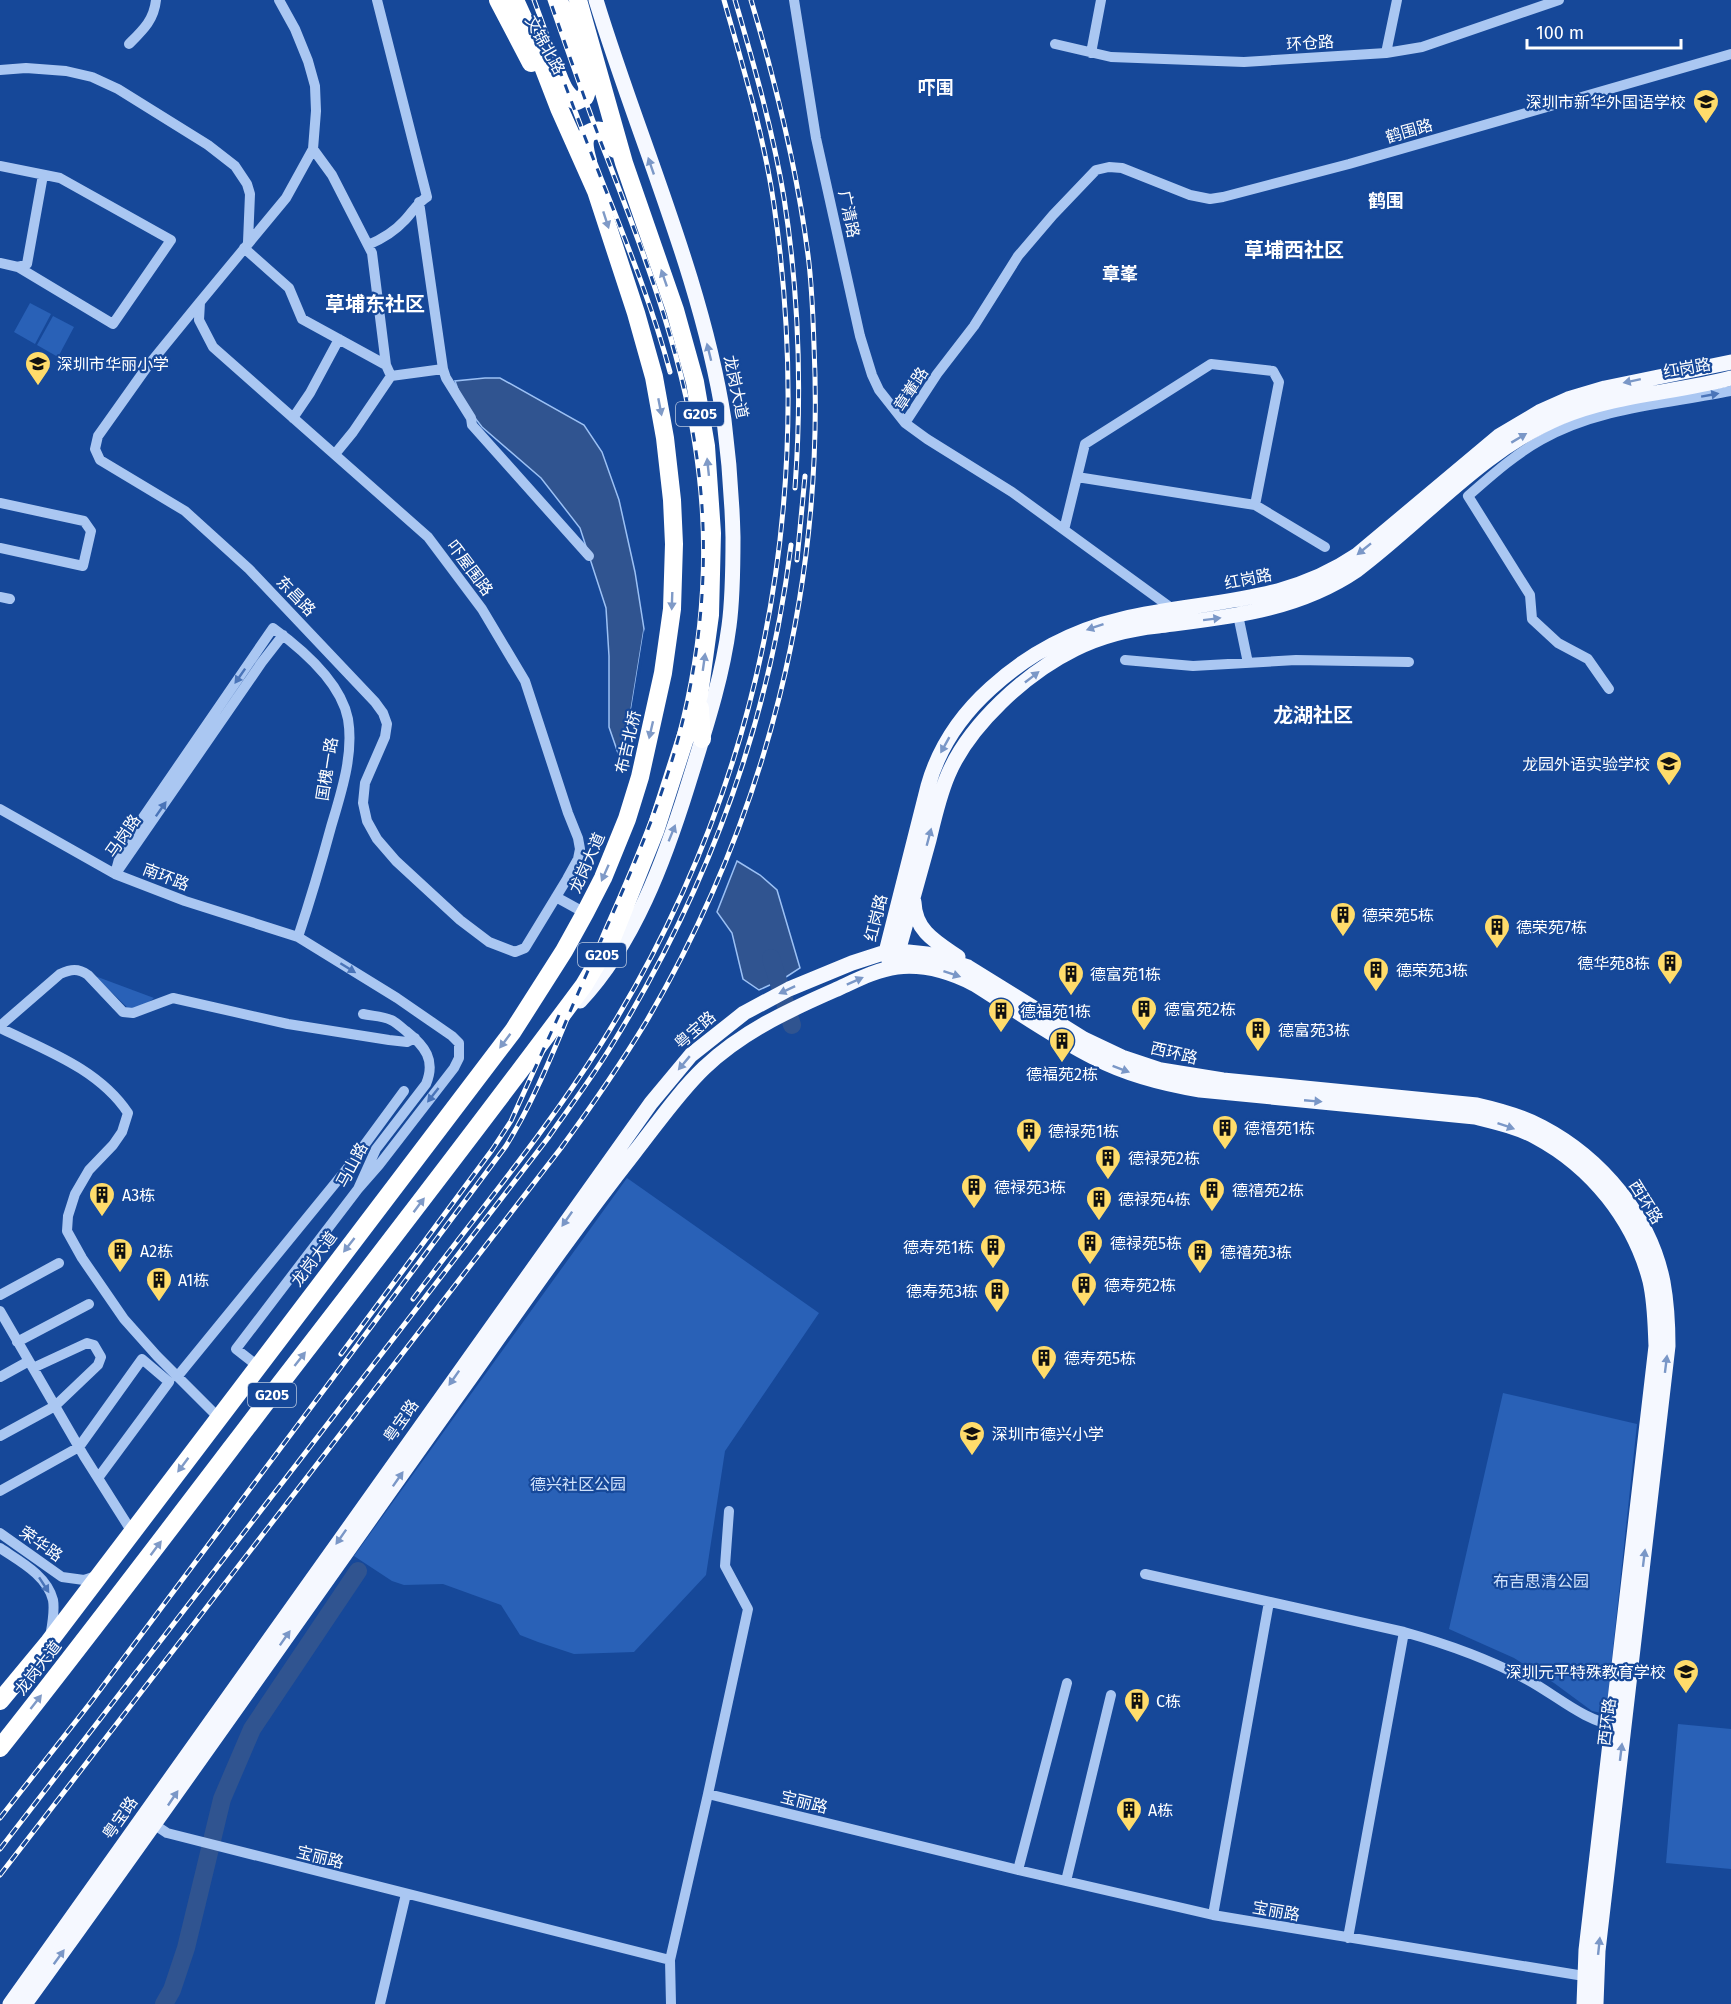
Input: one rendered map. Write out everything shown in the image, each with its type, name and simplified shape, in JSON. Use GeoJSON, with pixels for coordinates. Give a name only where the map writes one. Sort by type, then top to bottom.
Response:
{"type":"FeatureCollection","features":[{"type":"Feature","properties":{"kind":"highway","name":"文锦北路"},"geometry":{"type":"LineString","coordinates":[[498,0],[527,57],[559,108]]}},
{"type":"Feature","properties":{"kind":"highway","name":"文锦北路"},"geometry":{"type":"LineString","coordinates":[[515,0],[559,108]]}},
{"type":"Feature","properties":{"kind":"highway"},"geometry":{"type":"LineString","coordinates":[[525,0],[566,92],[572,100],[582,100],[588,88],[559,0]]}},
{"type":"Feature","properties":{"kind":"highway","name":"文锦北路"},"geometry":{"type":"LineString","coordinates":[[569,0],[600,81]]}},
{"type":"Feature","properties":{"kind":"highway"},"geometry":{"type":"LineString","coordinates":[[578,0],[600,81]]}},
{"type":"Feature","properties":{"kind":"highway","name":"G205"},"geometry":{"type":"LineString","coordinates":[[600,81],[624,163],[675,310],[695,382],[706,446],[711,504],[711,582],[708,637],[699,695]]}},
{"type":"Feature","properties":{"kind":"highway","name":"G205"},"geometry":{"type":"LineString","coordinates":[[559,108],[596,191]]}},
{"type":"Feature","properties":{"kind":"highway"},"geometry":{"type":"LineString","coordinates":[[596,191],[584,147],[586,137],[591,132],[598,130],[604,132],[624,163]]}},
{"type":"Feature","properties":{"kind":"highway","name":"布吉北桥"},"geometry":{"type":"LineString","coordinates":[[596,191],[654,377],[667,449],[672,500],[674,544],[672,609],[663,673],[640,777],[627,819]]}},
{"type":"Feature","properties":{"kind":"highway"},"geometry":{"type":"LineString","coordinates":[[699,695],[702,740]]}},
{"type":"Feature","properties":{"kind":"highway","name":"龙岗大道"},"geometry":{"type":"LineString","coordinates":[[0,1748],[364,1278],[584,985],[614,936],[655,831],[699,695]]}},
{"type":"Feature","properties":{"kind":"highway","name":"龙岗大道"},"geometry":{"type":"LineString","coordinates":[[0,1700],[49,1642],[259,1367],[332,1266],[513,1031],[564,951],[585,913],[603,878],[627,819]]}},
{"type":"Feature","properties":{"kind":"main road","name":"龙岗大道"},"geometry":{"type":"LineString","coordinates":[[543,1041],[596,984],[627,935],[644,901],[676,821],[702,740],[726,646],[731,606],[731,485],[723,419],[706,342],[684,262],[596,0]]}},
{"type":"Feature","properties":{"kind":"main road","name":"红岗路"},"geometry":{"type":"LineString","coordinates":[[894,968],[892,952],[931,777],[945,744],[966,714],[1005,676],[1030,658],[1092,627],[1174,609],[1273,593],[1300,585],[1337,568],[1366,547],[1499,436],[1554,405],[1605,388],[1731,362]]}},
{"type":"Feature","properties":{"kind":"main road","name":"红岗路"},"geometry":{"type":"LineString","coordinates":[[892,952],[914,893],[941,795],[953,763],[976,730],[1010,694],[1058,658],[1099,639],[1139,628],[1238,615],[1290,603],[1337,583],[1366,564],[1499,451],[1546,423],[1610,401],[1731,378]]}},
{"type":"Feature","properties":{"kind":"main road"},"geometry":{"type":"LineString","coordinates":[[914,893],[915,912],[921,928],[980,973]]}},
{"type":"Feature","properties":{"kind":"main road","name":"西环路"},"geometry":{"type":"LineString","coordinates":[[892,952],[941,957],[980,973],[1084,1039],[1122,1057],[1161,1070],[1223,1080],[1477,1105],[1510,1113],[1541,1126],[1570,1143],[1596,1165],[1637,1217],[1656,1258],[1668,1313],[1668,1346],[1618,1726]]}},
{"type":"Feature","properties":{"kind":"main road","name":"粤宝路"},"geometry":{"type":"LineString","coordinates":[[25,2004],[149,1821],[651,1103],[699,1048],[744,1013],[852,963],[892,952]]}},
{"type":"Feature","properties":{"kind":"main road","name":"西环路"},"geometry":{"type":"LineString","coordinates":[[894,968],[934,969],[962,978],[1078,1049],[1117,1068],[1158,1082],[1211,1091],[1475,1117],[1506,1125],[1535,1137],[1563,1154],[1609,1197],[1627,1223],[1641,1252],[1650,1282],[1655,1314],[1656,1346],[1618,1726],[1590,1979],[1584,2004]]}},
{"type":"Feature","properties":{"kind":"main road","name":"粤宝路"},"geometry":{"type":"LineString","coordinates":[[10,2004],[218,1732],[589,1211],[682,1092],[705,1068],[747,1033],[774,1017],[867,976],[894,968]]}},
{"type":"Feature","properties":{"kind":"main road","name":"西环路"},"geometry":{"type":"LineString","coordinates":[[1590,1979],[1596,2004]]}},
{"type":"Feature","properties":{"kind":"street"},"geometry":{"type":"LineString","coordinates":[[129,44],[149,23],[155,10],[156,0]]}},
{"type":"Feature","properties":{"kind":"street"},"geometry":{"type":"LineString","coordinates":[[201,302],[286,198],[313,149],[315,86],[308,61],[279,0]]}},
{"type":"Feature","properties":{"kind":"street"},"geometry":{"type":"LineString","coordinates":[[368,245],[389,235],[405,221],[419,202],[427,197],[377,0]]}},
{"type":"Feature","properties":{"kind":"street","name":"广清路"},"geometry":{"type":"LineString","coordinates":[[794,0],[816,138],[866,358],[879,390],[905,423]]}},
{"type":"Feature","properties":{"kind":"street"},"geometry":{"type":"LineString","coordinates":[[1092,52],[1101,0]]}},
{"type":"Feature","properties":{"kind":"street"},"geometry":{"type":"LineString","coordinates":[[1386,53],[1397,0]]}},
{"type":"Feature","properties":{"kind":"street","name":"环仓路"},"geometry":{"type":"LineString","coordinates":[[1055,45],[1111,57],[1244,62],[1386,53],[1422,47],[1559,0]]}},
{"type":"Feature","properties":{"kind":"street","name":"鹤围路"},"geometry":{"type":"LineString","coordinates":[[1096,170],[1109,167],[1122,168],[1190,195],[1210,199],[1223,197],[1349,164],[1731,54]]}},
{"type":"Feature","properties":{"kind":"street"},"geometry":{"type":"LineString","coordinates":[[0,70],[26,68],[66,71],[92,77],[118,89],[208,145],[235,166],[246,184],[250,201],[245,246]]}},
{"type":"Feature","properties":{"kind":"street"},"geometry":{"type":"LineString","coordinates":[[313,149],[332,175],[372,253],[386,365],[391,376]]}},
{"type":"Feature","properties":{"kind":"street"},"geometry":{"type":"LineString","coordinates":[[0,166],[60,178],[171,240],[113,324],[18,267],[0,263]]}},
{"type":"Feature","properties":{"kind":"street","name":"章輋路"},"geometry":{"type":"LineString","coordinates":[[1096,170],[1018,256],[974,326],[905,423],[1012,492],[1174,609]]}},
{"type":"Feature","properties":{"kind":"street"},"geometry":{"type":"LineString","coordinates":[[18,267],[27,264],[43,175]]}},
{"type":"Feature","properties":{"kind":"street"},"geometry":{"type":"LineString","coordinates":[[419,202],[442,369],[446,378],[471,418],[472,424],[589,556]]}},
{"type":"Feature","properties":{"kind":"street"},"geometry":{"type":"LineString","coordinates":[[245,246],[289,288],[302,319],[386,365]]}},
{"type":"Feature","properties":{"kind":"street","name":"吓屋围路"},"geometry":{"type":"LineString","coordinates":[[201,302],[199,320],[213,346],[428,537],[482,609],[525,681],[580,849],[578,859],[525,948],[515,952],[489,942]]}},
{"type":"Feature","properties":{"kind":"street","name":"东昌路"},"geometry":{"type":"LineString","coordinates":[[201,302],[147,367],[98,436],[95,449],[100,460],[185,512],[249,569],[375,702],[387,724],[385,737],[365,783],[363,803],[367,821],[377,839],[396,861],[460,920],[489,942]]}},
{"type":"Feature","properties":{"kind":"street"},"geometry":{"type":"LineString","coordinates":[[293,418],[310,393],[339,339]]}},
{"type":"Feature","properties":{"kind":"street"},"geometry":{"type":"LineString","coordinates":[[1064,530],[1084,444],[1211,364],[1273,371],[1279,382],[1255,505]]}},
{"type":"Feature","properties":{"kind":"street"},"geometry":{"type":"LineString","coordinates":[[335,454],[391,376],[442,369]]}},
{"type":"Feature","properties":{"kind":"street"},"geometry":{"type":"LineString","coordinates":[[1609,689],[1588,659],[1558,643],[1532,619],[1530,595],[1468,496],[1525,450],[1570,425],[1628,409],[1731,391]]}},
{"type":"Feature","properties":{"kind":"street"},"geometry":{"type":"LineString","coordinates":[[1077,477],[1255,505],[1325,547]]}},
{"type":"Feature","properties":{"kind":"street"},"geometry":{"type":"LineString","coordinates":[[0,503],[84,521],[91,531],[83,566],[0,548]]}},
{"type":"Feature","properties":{"kind":"street"},"geometry":{"type":"LineString","coordinates":[[1238,615],[1248,663]]}},
{"type":"Feature","properties":{"kind":"street","name":"国槐一路"},"geometry":{"type":"LineString","coordinates":[[273,628],[301,649],[338,695],[347,717],[350,746],[338,804],[298,937]]}},
{"type":"Feature","properties":{"kind":"street","name":"马岗路"},"geometry":{"type":"LineString","coordinates":[[116,874],[122,848],[273,628]]}},
{"type":"Feature","properties":{"kind":"street","name":"马岗路"},"geometry":{"type":"LineString","coordinates":[[116,874],[283,635]]}},
{"type":"Feature","properties":{"kind":"street"},"geometry":{"type":"LineString","coordinates":[[1125,660],[1193,666],[1296,660],[1409,662]]}},
{"type":"Feature","properties":{"kind":"street","name":"南环路"},"geometry":{"type":"LineString","coordinates":[[0,809],[116,874],[185,901],[298,937],[397,998],[459,1043],[459,1058],[454,1068],[358,1189]]}},
{"type":"Feature","properties":{"kind":"street"},"geometry":{"type":"LineString","coordinates":[[556,897],[585,913]]}},
{"type":"Feature","properties":{"kind":"street"},"geometry":{"type":"LineString","coordinates":[[219,1418],[177,1377],[124,1319],[82,1258],[67,1231],[68,1216],[75,1194],[89,1170],[122,1132],[128,1113],[119,1100],[99,1080],[0,1027],[60,974],[71,969],[81,970],[88,975],[123,1012],[133,1013],[173,998],[299,1026],[406,1042],[415,1038]]}},
{"type":"Feature","properties":{"kind":"street","name":"马山路"},"geometry":{"type":"LineString","coordinates":[[259,1367],[236,1349],[358,1189],[376,1149],[426,1084],[430,1073],[431,1062],[426,1051],[415,1038],[392,1020],[363,1014]]}},
{"type":"Feature","properties":{"kind":"street"},"geometry":{"type":"LineString","coordinates":[[177,1377],[346,1170],[404,1091]]}},
{"type":"Feature","properties":{"kind":"street"},"geometry":{"type":"LineString","coordinates":[[0,1295],[59,1263]]}},
{"type":"Feature","properties":{"kind":"street"},"geometry":{"type":"LineString","coordinates":[[17,1342],[89,1304]]}},
{"type":"Feature","properties":{"kind":"street"},"geometry":{"type":"LineString","coordinates":[[1,1314],[132,1532]]}},
{"type":"Feature","properties":{"kind":"street"},"geometry":{"type":"LineString","coordinates":[[0,1377],[87,1343],[94,1345],[101,1357],[98,1365],[56,1407],[0,1436]]}},
{"type":"Feature","properties":{"kind":"street"},"geometry":{"type":"LineString","coordinates":[[0,1491],[79,1447],[142,1359],[169,1382],[98,1478]]}},
{"type":"Feature","properties":{"kind":"street"},"geometry":{"type":"LineString","coordinates":[[671,2004],[670,1960],[748,1609],[725,1566],[729,1511]]}},
{"type":"Feature","properties":{"kind":"street","name":"荣华路"},"geometry":{"type":"LineString","coordinates":[[0,1533],[62,1577],[84,1580],[99,1576]]}},
{"type":"Feature","properties":{"kind":"street","name":"荣华路"},"geometry":{"type":"LineString","coordinates":[[0,1548],[39,1576],[46,1585],[53,1601],[49,1642]]}},
{"type":"Feature","properties":{"kind":"street"},"geometry":{"type":"LineString","coordinates":[[1145,1574],[1436,1641],[1498,1665],[1585,1715],[1618,1726]]}},
{"type":"Feature","properties":{"kind":"street"},"geometry":{"type":"LineString","coordinates":[[1213,1915],[1269,1602]]}},
{"type":"Feature","properties":{"kind":"street"},"geometry":{"type":"LineString","coordinates":[[1348,1938],[1404,1632]]}},
{"type":"Feature","properties":{"kind":"street"},"geometry":{"type":"LineString","coordinates":[[1018,1870],[1066,1683]]}},
{"type":"Feature","properties":{"kind":"street"},"geometry":{"type":"LineString","coordinates":[[1066,1881],[1112,1695]]}},
{"type":"Feature","properties":{"kind":"street","name":"宝丽路"},"geometry":{"type":"LineString","coordinates":[[708,1794],[1213,1915],[1590,1979]]}},
{"type":"Feature","properties":{"kind":"street","name":"宝丽路"},"geometry":{"type":"LineString","coordinates":[[149,1821],[167,1833],[670,1960]]}},
{"type":"Feature","properties":{"kind":"street"},"geometry":{"type":"LineString","coordinates":[[380,2004],[406,1893]]}},
{"type":"Feature","properties":{"kind":"green space"},"geometry":{"type":"Polygon","coordinates":[[[30,303],[51,314],[35,344],[14,332],[30,303]]]}},
{"type":"Feature","properties":{"kind":"green space"},"geometry":{"type":"Polygon","coordinates":[[[53,316],[74,327],[58,357],[37,345],[53,316]]]}},
{"type":"Feature","properties":{"kind":"green space"},"geometry":{"type":"Polygon","coordinates":[[[95,976],[154,998],[134,1014],[95,976]]]}},
{"type":"Feature","properties":{"kind":"green space","name":"德兴社区公园"},"geometry":{"type":"Polygon","coordinates":[[[627,1178],[819,1313],[725,1451],[706,1575],[634,1652],[574,1654],[520,1635],[501,1605],[443,1584],[404,1585],[392,1581],[354,1556],[627,1178]]]}},
{"type":"Feature","properties":{"kind":"green space","name":"布吉思清公园"},"geometry":{"type":"Polygon","coordinates":[[[1503,1393],[1637,1424],[1606,1714],[1592,1711],[1554,1683],[1514,1658],[1449,1629],[1503,1393]]]}},
{"type":"Feature","properties":{"kind":"green space"},"geometry":{"type":"Polygon","coordinates":[[[1678,1724],[1731,1729],[1731,1869],[1666,1863],[1678,1724]]]}},
{"type":"Feature","properties":{"kind":"shaded area"},"geometry":{"type":"Polygon","coordinates":[[[500,378],[584,425],[602,452],[619,500],[635,572],[644,629],[630,716],[619,756],[609,727],[606,608],[580,528],[541,478],[482,427],[462,401],[455,381],[500,378]]]}},
{"type":"Feature","properties":{"kind":"shaded area"},"geometry":{"type":"Polygon","coordinates":[[[737,861],[760,875],[777,890],[800,968],[759,990],[743,979],[732,933],[717,912],[737,861]]]}},
{"type":"Feature","properties":{"kind":"pier"},"geometry":{"type":"Polygon","coordinates":[[[644,629],[646,636],[633,717],[622,757],[619,759],[630,716],[644,629]]]}},
{"type":"Feature","properties":{"kind":"waterway"},"geometry":{"type":"LineString","coordinates":[[771,958],[792,1025]]}},
{"type":"Feature","properties":{"kind":"waterway"},"geometry":{"type":"LineString","coordinates":[[164,2004],[172,1990],[186,1948],[222,1799],[252,1729],[358,1571]]}},
{"type":"Feature","properties":{"kind":"railway"},"geometry":{"type":"LineString","coordinates":[[534,0],[579,123],[642,283],[670,372]]}},
{"type":"Feature","properties":{"kind":"railway"},"geometry":{"type":"LineString","coordinates":[[0,1818],[91,1702],[506,1146],[545,1072],[652,819],[672,762],[687,703],[697,647],[702,589],[702,502],[693,430],[684,387],[660,302],[550,0]]}},
{"type":"Feature","properties":{"kind":"railway"},"geometry":{"type":"LineString","coordinates":[[413,1299],[534,1142],[579,1077],[601,1044],[656,947],[702,847],[738,745],[764,641],[781,534],[788,426],[786,316],[774,205],[765,153],[724,0]]}},
{"type":"Feature","properties":{"kind":"railway"},"geometry":{"type":"LineString","coordinates":[[735,0],[769,123],[780,173],[789,234],[796,307],[799,379],[795,488]]}},
{"type":"Feature","properties":{"kind":"railway"},"geometry":{"type":"LineString","coordinates":[[0,1875],[572,1133],[646,1022],[688,944],[725,863],[755,781],[780,696],[798,611],[809,523],[815,435],[812,300],[803,223],[785,126],[751,0]]}},
{"type":"Feature","properties":{"kind":"railway"},"geometry":{"type":"LineString","coordinates":[[797,560],[805,476]]}},
{"type":"Feature","properties":{"kind":"railway"},"geometry":{"type":"LineString","coordinates":[[0,1849],[548,1138],[610,1048],[675,930],[728,807],[767,678],[781,612],[791,545]]}},
{"type":"Feature","properties":{"kind":"railway"},"geometry":{"type":"LineString","coordinates":[[341,1354],[511,1121],[559,1015]]}},
{"type":"Feature","properties":{"kind":"place","name":"深圳市新华外国语学校"},"geometry":{"type":"Point","coordinates":[1706,125]}},
{"type":"Feature","properties":{"kind":"place","name":"深圳市华丽小学"},"geometry":{"type":"Point","coordinates":[38,387]}},
{"type":"Feature","properties":{"kind":"place","name":"龙园外语实验学校"},"geometry":{"type":"Point","coordinates":[1669,787]}},
{"type":"Feature","properties":{"kind":"place","name":"德荣苑5栋"},"geometry":{"type":"Point","coordinates":[1343,938]}},
{"type":"Feature","properties":{"kind":"place","name":"德荣苑7栋"},"geometry":{"type":"Point","coordinates":[1497,950]}},
{"type":"Feature","properties":{"kind":"place","name":"德华苑8栋"},"geometry":{"type":"Point","coordinates":[1670,986]}},
{"type":"Feature","properties":{"kind":"place","name":"德荣苑3栋"},"geometry":{"type":"Point","coordinates":[1376,993]}},
{"type":"Feature","properties":{"kind":"place","name":"德富苑1栋"},"geometry":{"type":"Point","coordinates":[1071,997]}},
{"type":"Feature","properties":{"kind":"place","name":"德富苑2栋"},"geometry":{"type":"Point","coordinates":[1144,1032]}},
{"type":"Feature","properties":{"kind":"place","name":"德福苑1栋"},"geometry":{"type":"Point","coordinates":[1001,1034]}},
{"type":"Feature","properties":{"kind":"place","name":"德富苑3栋"},"geometry":{"type":"Point","coordinates":[1258,1053]}},
{"type":"Feature","properties":{"kind":"place","name":"德福苑2栋"},"geometry":{"type":"Point","coordinates":[1062,1064]}},
{"type":"Feature","properties":{"kind":"place","name":"德禧苑1栋"},"geometry":{"type":"Point","coordinates":[1225,1151]}},
{"type":"Feature","properties":{"kind":"place","name":"德禄苑1栋"},"geometry":{"type":"Point","coordinates":[1029,1154]}},
{"type":"Feature","properties":{"kind":"place","name":"德禄苑2栋"},"geometry":{"type":"Point","coordinates":[1108,1181]}},
{"type":"Feature","properties":{"kind":"place","name":"德禄苑3栋"},"geometry":{"type":"Point","coordinates":[974,1210]}},
{"type":"Feature","properties":{"kind":"place","name":"德禧苑2栋"},"geometry":{"type":"Point","coordinates":[1212,1213]}},
{"type":"Feature","properties":{"kind":"place","name":"A3栋"},"geometry":{"type":"Point","coordinates":[102,1218]}},
{"type":"Feature","properties":{"kind":"place","name":"德禄苑4栋"},"geometry":{"type":"Point","coordinates":[1099,1222]}},
{"type":"Feature","properties":{"kind":"place","name":"德禄苑5栋"},"geometry":{"type":"Point","coordinates":[1090,1266]}},
{"type":"Feature","properties":{"kind":"place","name":"德寿苑1栋"},"geometry":{"type":"Point","coordinates":[993,1270]}},
{"type":"Feature","properties":{"kind":"place","name":"A2栋"},"geometry":{"type":"Point","coordinates":[120,1274]}},
{"type":"Feature","properties":{"kind":"place","name":"德禧苑3栋"},"geometry":{"type":"Point","coordinates":[1200,1275]}},
{"type":"Feature","properties":{"kind":"place","name":"A1栋"},"geometry":{"type":"Point","coordinates":[159,1303]}},
{"type":"Feature","properties":{"kind":"place","name":"德寿苑2栋"},"geometry":{"type":"Point","coordinates":[1084,1308]}},
{"type":"Feature","properties":{"kind":"place","name":"德寿苑3栋"},"geometry":{"type":"Point","coordinates":[997,1314]}},
{"type":"Feature","properties":{"kind":"place","name":"德寿苑5栋"},"geometry":{"type":"Point","coordinates":[1044,1381]}},
{"type":"Feature","properties":{"kind":"place","name":"深圳市德兴小学"},"geometry":{"type":"Point","coordinates":[972,1457]}},
{"type":"Feature","properties":{"kind":"place","name":"深圳元平特殊教育学校"},"geometry":{"type":"Point","coordinates":[1686,1695]}},
{"type":"Feature","properties":{"kind":"place","name":"C栋"},"geometry":{"type":"Point","coordinates":[1137,1724]}},
{"type":"Feature","properties":{"kind":"place","name":"A栋"},"geometry":{"type":"Point","coordinates":[1129,1833]}},
{"type":"Feature","properties":{"kind":"district","name":"吓围"},"geometry":{"type":"Point","coordinates":[936,88]}},
{"type":"Feature","properties":{"kind":"district","name":"鹤围"},"geometry":{"type":"Point","coordinates":[1386,201]}},
{"type":"Feature","properties":{"kind":"district","name":"草埔西社区"},"geometry":{"type":"Point","coordinates":[1294,250]}},
{"type":"Feature","properties":{"kind":"district","name":"章峯"},"geometry":{"type":"Point","coordinates":[1120,274]}},
{"type":"Feature","properties":{"kind":"district","name":"草埔东社区"},"geometry":{"type":"Point","coordinates":[375,304]}},
{"type":"Feature","properties":{"kind":"district","name":"龙湖社区"},"geometry":{"type":"Point","coordinates":[1313,715]}}]}
